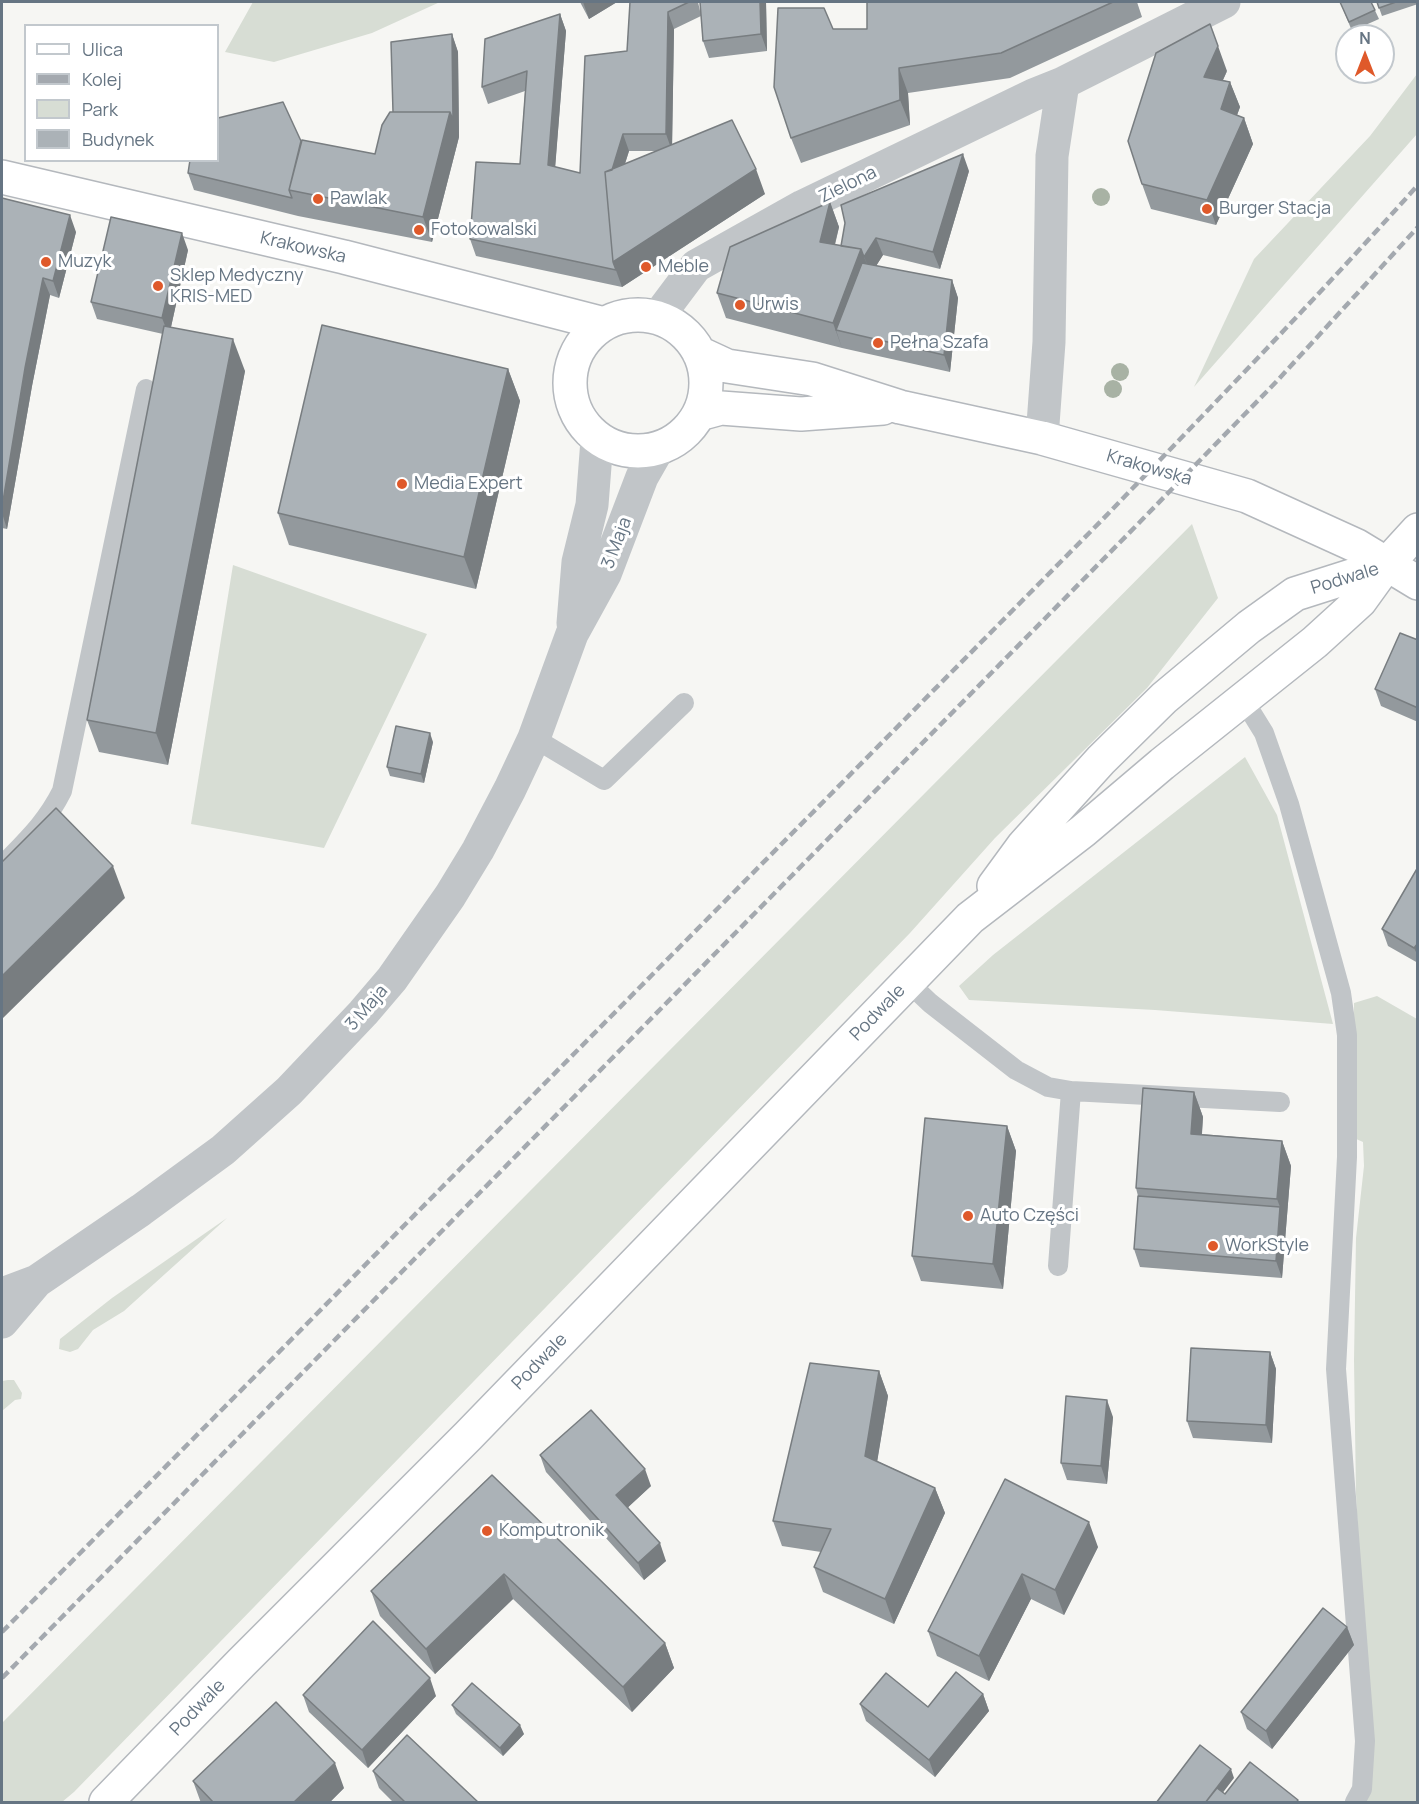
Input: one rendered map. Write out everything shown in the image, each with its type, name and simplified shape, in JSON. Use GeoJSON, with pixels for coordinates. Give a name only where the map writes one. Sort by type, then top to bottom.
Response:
{"type":"FeatureCollection","features":[{"type":"Feature","properties":{"kind":"street","name":"Zielona"},"geometry":{"type":"LineString","coordinates":[[657,318],[696,266],[803,206],[1033,95],[1064,84],[1224,2]]}},
{"type":"Feature","properties":{"kind":"street"},"geometry":{"type":"LineString","coordinates":[[1042,438],[1049,342],[1052,156],[1064,84]]}},
{"type":"Feature","properties":{"kind":"street","name":"Krakowska"},"geometry":{"type":"LineString","coordinates":[[2,177],[344,257],[604,324]]}},
{"type":"Feature","properties":{"kind":"street"},"geometry":{"type":"LineString","coordinates":[[639,315],[657,318],[672,324],[693,342],[703,363],[706,394],[699,414],[678,439],[658,449],[635,452],[613,447],[597,440],[579,419],[570,399],[569,377],[574,356],[587,338],[604,324],[621,317],[639,315]]}},
{"type":"Feature","properties":{"kind":"street","name":"Krakowska"},"geometry":{"type":"LineString","coordinates":[[699,353],[727,366],[812,379],[900,407],[1042,438],[1247,496],[1357,546],[1418,583]]}},
{"type":"Feature","properties":{"kind":"street","name":"Krakowska"},"geometry":{"type":"LineString","coordinates":[[699,414],[721,408],[801,414],[900,407]]}},
{"type":"Feature","properties":{"kind":"street","name":"3 Maja"},"geometry":{"type":"LineString","coordinates":[[572,634],[578,562],[592,504],[597,440]]}},
{"type":"Feature","properties":{"kind":"street","name":"3 Maja"},"geometry":{"type":"LineString","coordinates":[[2,1294],[37,1281],[141,1210],[223,1150],[289,1091],[363,1013],[419,942],[450,896],[500,809],[534,738],[572,634],[605,574],[642,477],[658,449]]}},
{"type":"Feature","properties":{"kind":"street"},"geometry":{"type":"LineString","coordinates":[[1386,565],[1418,530]]}},
{"type":"Feature","properties":{"kind":"street","name":"Podwale"},"geometry":{"type":"LineString","coordinates":[[970,918],[1083,831],[1315,642],[1360,601],[1386,565]]}},
{"type":"Feature","properties":{"kind":"street","name":"Podwale"},"geometry":{"type":"LineString","coordinates":[[106,1803],[241,1663],[468,1436],[970,918],[1024,845],[1101,760],[1164,698],[1249,627],[1295,594],[1386,565]]}},
{"type":"Feature","properties":{"kind":"street","name":"3 Maja"},"geometry":{"type":"LineString","coordinates":[[2,1322],[37,1281]]}},
{"type":"Feature","properties":{"kind":"lane"},"geometry":{"type":"LineString","coordinates":[[2,866],[40,828],[62,791],[146,389]]}},
{"type":"Feature","properties":{"kind":"lane"},"geometry":{"type":"LineString","coordinates":[[1243,699],[1264,733],[1289,804],[1341,993],[1347,1035],[1347,1157],[1336,1369],[1365,1741],[1362,1789],[1355,1803]]}},
{"type":"Feature","properties":{"kind":"lane"},"geometry":{"type":"LineString","coordinates":[[534,738],[604,780],[684,703]]}},
{"type":"Feature","properties":{"kind":"lane"},"geometry":{"type":"LineString","coordinates":[[908,982],[930,1003],[1016,1070],[1048,1087],[1071,1091],[1280,1102]]}},
{"type":"Feature","properties":{"kind":"lane"},"geometry":{"type":"LineString","coordinates":[[1058,1266],[1071,1091]]}},
{"type":"Feature","properties":{"kind":"green space"},"geometry":{"type":"Polygon","coordinates":[[[253,2],[440,2],[372,33],[274,62],[225,52],[253,2]]]}},
{"type":"Feature","properties":{"kind":"green space"},"geometry":{"type":"Polygon","coordinates":[[[1417,74],[1417,134],[1194,387],[1254,259],[1370,136],[1417,74]]]}},
{"type":"Feature","properties":{"kind":"green space"},"geometry":{"type":"Polygon","coordinates":[[[1192,524],[1218,598],[1147,688],[995,838],[910,933],[74,1792],[62,1802],[2,1802],[2,1723],[1192,524]]]}},
{"type":"Feature","properties":{"kind":"green space"},"geometry":{"type":"Polygon","coordinates":[[[233,565],[427,634],[324,848],[191,824],[233,565]]]}},
{"type":"Feature","properties":{"kind":"green space"},"geometry":{"type":"Polygon","coordinates":[[[1245,757],[1277,815],[1333,1024],[1155,1010],[969,1000],[959,986],[993,955],[1245,757]]]}},
{"type":"Feature","properties":{"kind":"green space"},"geometry":{"type":"Polygon","coordinates":[[[1377,996],[1417,1019],[1417,1802],[1363,1802],[1368,1739],[1356,1494],[1354,1360],[1356,1238],[1364,1166],[1363,1142],[1354,1138],[1354,1003],[1377,996]]]}},
{"type":"Feature","properties":{"kind":"green space"},"geometry":{"type":"Polygon","coordinates":[[[227,1218],[124,1311],[93,1330],[78,1349],[70,1352],[59,1349],[60,1339],[112,1298],[227,1218]]]}},
{"type":"Feature","properties":{"kind":"green space"},"geometry":{"type":"Polygon","coordinates":[[[14,1380],[22,1393],[21,1399],[15,1400],[2,1411],[2,1381],[14,1380]]]}},
{"type":"Feature","properties":{"kind":"building"},"geometry":{"type":"Polygon","coordinates":[[[630,2],[689,2],[668,12],[666,134],[623,134],[612,170],[605,172],[613,262],[616,270],[470,239],[476,162],[520,164],[527,71],[482,87],[485,39],[560,14],[548,165],[580,173],[585,56],[627,51],[630,2]]]}},
{"type":"Feature","properties":{"kind":"building"},"geometry":{"type":"Polygon","coordinates":[[[700,2],[760,2],[761,34],[703,41],[700,2]]]}},
{"type":"Feature","properties":{"kind":"building"},"geometry":{"type":"Polygon","coordinates":[[[867,2],[1113,2],[1001,53],[899,68],[900,100],[791,138],[774,87],[778,8],[824,8],[833,29],[867,29],[867,2]]]}},
{"type":"Feature","properties":{"kind":"building"},"geometry":{"type":"Polygon","coordinates":[[[1340,2],[1371,2],[1375,10],[1349,22],[1340,2]]]}},
{"type":"Feature","properties":{"kind":"building"},"geometry":{"type":"Polygon","coordinates":[[[1377,2],[1396,2],[1379,8],[1377,2]]]}},
{"type":"Feature","properties":{"kind":"building"},"geometry":{"type":"Polygon","coordinates":[[[1210,24],[1218,46],[1204,77],[1230,82],[1221,109],[1244,118],[1207,200],[1142,184],[1128,141],[1156,53],[1210,24]]]}},
{"type":"Feature","properties":{"kind":"building"},"geometry":{"type":"Polygon","coordinates":[[[452,34],[453,120],[450,112],[393,112],[391,42],[452,34]]]}},
{"type":"Feature","properties":{"kind":"building"},"geometry":{"type":"Polygon","coordinates":[[[283,102],[301,141],[289,190],[292,198],[188,173],[190,162],[219,162],[219,118],[283,102]]]}},
{"type":"Feature","properties":{"kind":"building"},"geometry":{"type":"Polygon","coordinates":[[[390,112],[450,112],[423,217],[289,190],[302,140],[375,154],[382,125],[390,112]]]}},
{"type":"Feature","properties":{"kind":"building"},"geometry":{"type":"Polygon","coordinates":[[[732,120],[756,169],[613,262],[605,172],[732,120]]]}},
{"type":"Feature","properties":{"kind":"building"},"geometry":{"type":"Polygon","coordinates":[[[963,154],[933,252],[876,238],[864,257],[861,249],[841,246],[845,223],[841,205],[963,154]]]}},
{"type":"Feature","properties":{"kind":"building"},"geometry":{"type":"Polygon","coordinates":[[[2,198],[70,215],[53,281],[43,278],[25,368],[2,507],[2,198]]]}},
{"type":"Feature","properties":{"kind":"building"},"geometry":{"type":"Polygon","coordinates":[[[830,202],[820,242],[861,249],[833,323],[717,293],[730,247],[830,202]]]}},
{"type":"Feature","properties":{"kind":"building"},"geometry":{"type":"Polygon","coordinates":[[[111,217],[182,233],[162,318],[91,302],[111,217]]]}},
{"type":"Feature","properties":{"kind":"building"},"geometry":{"type":"Polygon","coordinates":[[[862,263],[952,280],[944,355],[836,330],[862,263]]]}},
{"type":"Feature","properties":{"kind":"building","name":"Media Expert"},"geometry":{"type":"Polygon","coordinates":[[[322,325],[508,369],[464,557],[278,513],[322,325]]]}},
{"type":"Feature","properties":{"kind":"building"},"geometry":{"type":"Polygon","coordinates":[[[164,326],[233,339],[156,733],[87,720],[164,326]]]}},
{"type":"Feature","properties":{"kind":"building"},"geometry":{"type":"Polygon","coordinates":[[[1400,633],[1418,640],[1418,708],[1375,689],[1400,633]]]}},
{"type":"Feature","properties":{"kind":"building"},"geometry":{"type":"Polygon","coordinates":[[[396,726],[430,733],[421,774],[387,767],[396,726]]]}},
{"type":"Feature","properties":{"kind":"building"},"geometry":{"type":"Polygon","coordinates":[[[56,808],[113,866],[2,976],[2,862],[56,808]]]}},
{"type":"Feature","properties":{"kind":"building"},"geometry":{"type":"Polygon","coordinates":[[[1418,867],[1418,943],[1414,948],[1382,929],[1418,867]]]}},
{"type":"Feature","properties":{"kind":"building"},"geometry":{"type":"Polygon","coordinates":[[[1143,1088],[1194,1092],[1191,1134],[1282,1141],[1277,1199],[1136,1188],[1143,1088]]]}},
{"type":"Feature","properties":{"kind":"building","name":"Auto Części"},"geometry":{"type":"Polygon","coordinates":[[[925,1118],[1007,1126],[993,1264],[912,1256],[925,1118]]]}},
{"type":"Feature","properties":{"kind":"building","name":"WorkStyle"},"geometry":{"type":"Polygon","coordinates":[[[1138,1196],[1280,1207],[1276,1261],[1134,1249],[1138,1196]]]}},
{"type":"Feature","properties":{"kind":"building"},"geometry":{"type":"Polygon","coordinates":[[[1191,1348],[1270,1352],[1266,1425],[1187,1421],[1191,1348]]]}},
{"type":"Feature","properties":{"kind":"building"},"geometry":{"type":"Polygon","coordinates":[[[810,1363],[879,1371],[865,1456],[935,1488],[885,1599],[814,1567],[831,1529],[773,1521],[810,1363]]]}},
{"type":"Feature","properties":{"kind":"building"},"geometry":{"type":"Polygon","coordinates":[[[1066,1396],[1107,1400],[1101,1466],[1061,1463],[1066,1396]]]}},
{"type":"Feature","properties":{"kind":"building"},"geometry":{"type":"Polygon","coordinates":[[[591,1410],[645,1469],[616,1495],[660,1543],[638,1563],[540,1455],[591,1410]]]}},
{"type":"Feature","properties":{"kind":"building"},"geometry":{"type":"Polygon","coordinates":[[[492,1475],[665,1643],[623,1687],[504,1574],[426,1649],[371,1591],[492,1475]]]}},
{"type":"Feature","properties":{"kind":"building"},"geometry":{"type":"Polygon","coordinates":[[[1005,1479],[1089,1522],[1055,1590],[1022,1574],[979,1656],[928,1631],[1005,1479]]]}},
{"type":"Feature","properties":{"kind":"building"},"geometry":{"type":"Polygon","coordinates":[[[1323,1608],[1347,1627],[1266,1731],[1241,1712],[1323,1608]]]}},
{"type":"Feature","properties":{"kind":"building"},"geometry":{"type":"Polygon","coordinates":[[[373,1621],[430,1678],[362,1750],[303,1695],[373,1621]]]}},
{"type":"Feature","properties":{"kind":"building"},"geometry":{"type":"Polygon","coordinates":[[[956,1672],[983,1694],[929,1760],[860,1704],[886,1673],[928,1707],[956,1672]]]}},
{"type":"Feature","properties":{"kind":"building"},"geometry":{"type":"Polygon","coordinates":[[[472,1683],[520,1725],[500,1748],[452,1705],[472,1683]]]}},
{"type":"Feature","properties":{"kind":"building"},"geometry":{"type":"Polygon","coordinates":[[[276,1702],[335,1763],[293,1803],[214,1803],[193,1781],[276,1702]]]}},
{"type":"Feature","properties":{"kind":"building"},"geometry":{"type":"Polygon","coordinates":[[[407,1735],[479,1803],[406,1803],[373,1771],[407,1735]]]}},
{"type":"Feature","properties":{"kind":"building"},"geometry":{"type":"Polygon","coordinates":[[[1200,1745],[1231,1769],[1205,1803],[1156,1803],[1200,1745]]]}},
{"type":"Feature","properties":{"kind":"building"},"geometry":{"type":"Polygon","coordinates":[[[1250,1762],[1298,1800],[1296,1803],[1205,1803],[1217,1788],[1225,1794],[1250,1762]]]}},
{"type":"Feature","properties":{"kind":"railway"},"geometry":{"type":"LineString","coordinates":[[2,1632],[1103,519],[1301,312],[1418,185]]}},
{"type":"Feature","properties":{"kind":"railway"},"geometry":{"type":"LineString","coordinates":[[2,1678],[1135,527],[1277,381],[1418,227]]}},
{"type":"Feature","properties":{"kind":"place","name":"Pawlak"},"geometry":{"type":"Point","coordinates":[318,199]}},
{"type":"Feature","properties":{"kind":"place","name":"Burger Stacja"},"geometry":{"type":"Point","coordinates":[1207,209]}},
{"type":"Feature","properties":{"kind":"place","name":"Fotokowalski"},"geometry":{"type":"Point","coordinates":[419,230]}},
{"type":"Feature","properties":{"kind":"place","name":"Muzyk"},"geometry":{"type":"Point","coordinates":[46,262]}},
{"type":"Feature","properties":{"kind":"place","name":"Meble"},"geometry":{"type":"Point","coordinates":[646,267]}},
{"type":"Feature","properties":{"kind":"place","name":"Sklep Medyczny KRIS-MED"},"geometry":{"type":"Point","coordinates":[158,286]}},
{"type":"Feature","properties":{"kind":"place","name":"Urwis"},"geometry":{"type":"Point","coordinates":[740,305]}},
{"type":"Feature","properties":{"kind":"place","name":"Pełna Szafa"},"geometry":{"type":"Point","coordinates":[878,343]}},
{"type":"Feature","properties":{"kind":"place","name":"Media Expert"},"geometry":{"type":"Point","coordinates":[402,484]}},
{"type":"Feature","properties":{"kind":"place","name":"Auto Części"},"geometry":{"type":"Point","coordinates":[968,1216]}},
{"type":"Feature","properties":{"kind":"place","name":"WorkStyle"},"geometry":{"type":"Point","coordinates":[1213,1246]}},
{"type":"Feature","properties":{"kind":"place","name":"Komputronik"},"geometry":{"type":"Point","coordinates":[487,1531]}}]}
